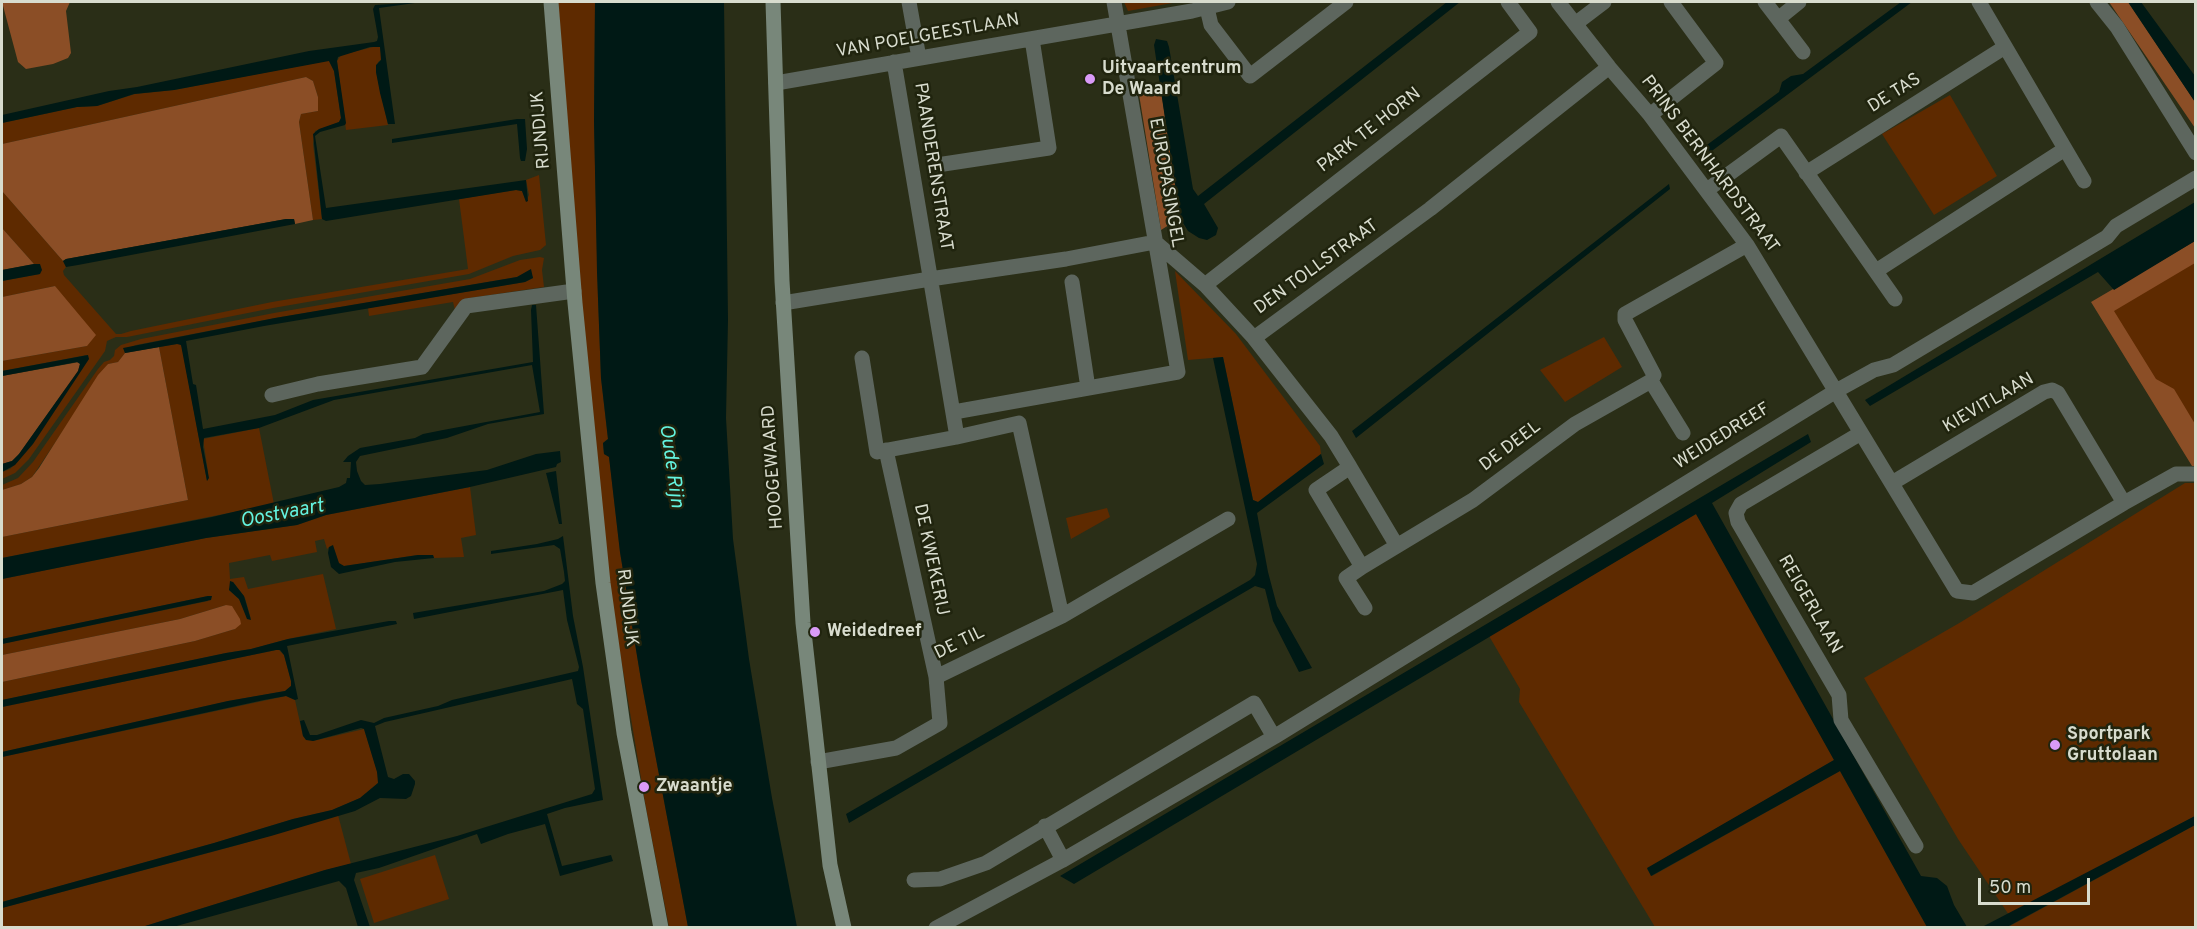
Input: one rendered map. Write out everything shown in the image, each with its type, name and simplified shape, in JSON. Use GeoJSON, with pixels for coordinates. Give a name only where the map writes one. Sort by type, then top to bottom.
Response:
{"type":"FeatureCollection","features":[{"type":"Feature","properties":{"kind":"street","name":"RIJNDIJK"},"geometry":{"type":"LineString","coordinates":[[551,2],[574,291],[603,583],[614,668],[661,927]]}},
{"type":"Feature","properties":{"kind":"street","name":"HOOGEWAARD"},"geometry":{"type":"LineString","coordinates":[[773,2],[783,303],[803,623],[830,865],[844,927]]}},
{"type":"Feature","properties":{"kind":"street"},"geometry":{"type":"LineString","coordinates":[[909,2],[919,58]]}},
{"type":"Feature","properties":{"kind":"street","name":"EUROPASINGEL"},"geometry":{"type":"LineString","coordinates":[[1088,388],[1178,372],[1114,2]]}},
{"type":"Feature","properties":{"kind":"street","name":"VAN POELGEESTLAAN"},"geometry":{"type":"LineString","coordinates":[[776,83],[1118,24],[1228,2]]}},
{"type":"Feature","properties":{"kind":"street"},"geometry":{"type":"LineString","coordinates":[[1197,7],[1250,76],[1346,2]]}},
{"type":"Feature","properties":{"kind":"street","name":"PARK TE HORN"},"geometry":{"type":"LineString","coordinates":[[1205,285],[1530,32],[1508,2]]}},
{"type":"Feature","properties":{"kind":"street","name":"PRINS BERNHARDSTRAAT"},"geometry":{"type":"LineString","coordinates":[[1558,2],[1650,115],[1747,245],[1836,391]]}},
{"type":"Feature","properties":{"kind":"street"},"geometry":{"type":"LineString","coordinates":[[1575,24],[1604,2]]}},
{"type":"Feature","properties":{"kind":"street"},"geometry":{"type":"LineString","coordinates":[[1650,115],[1716,63],[1671,2]]}},
{"type":"Feature","properties":{"kind":"street"},"geometry":{"type":"LineString","coordinates":[[1765,2],[1803,52]]}},
{"type":"Feature","properties":{"kind":"street"},"geometry":{"type":"LineString","coordinates":[[1778,19],[1799,2]]}},
{"type":"Feature","properties":{"kind":"street"},"geometry":{"type":"LineString","coordinates":[[1979,2],[2084,182]]}},
{"type":"Feature","properties":{"kind":"street"},"geometry":{"type":"LineString","coordinates":[[2097,2],[2117,27],[2196,153]]}},
{"type":"Feature","properties":{"kind":"street"},"geometry":{"type":"LineString","coordinates":[[937,165],[1049,148],[1032,39]]}},
{"type":"Feature","properties":{"kind":"street","name":"DE TAS"},"geometry":{"type":"LineString","coordinates":[[1806,173],[2006,47]]}},
{"type":"Feature","properties":{"kind":"street","name":"PAANDERENSTRAAT"},"geometry":{"type":"LineString","coordinates":[[894,62],[957,437]]}},
{"type":"Feature","properties":{"kind":"street","name":"DEN TOLLSTRAAT"},"geometry":{"type":"LineString","coordinates":[[1155,242],[1205,285],[1254,338],[1421,216],[1609,67]]}},
{"type":"Feature","properties":{"kind":"street"},"geometry":{"type":"LineString","coordinates":[[1707,190],[1781,136],[1895,299]]}},
{"type":"Feature","properties":{"kind":"street"},"geometry":{"type":"LineString","coordinates":[[1876,271],[2065,149]]}},
{"type":"Feature","properties":{"kind":"street","name":"WEIDEDREEF"},"geometry":{"type":"LineString","coordinates":[[936,927],[1063,860],[1274,737],[1836,391],[1874,370],[1893,365],[2107,237],[2116,226],[2196,178]]}},
{"type":"Feature","properties":{"kind":"street"},"geometry":{"type":"LineString","coordinates":[[783,303],[1066,259],[1155,242]]}},
{"type":"Feature","properties":{"kind":"street"},"geometry":{"type":"LineString","coordinates":[[1683,433],[1651,381],[1654,375],[1625,320],[1625,314],[1747,245]]}},
{"type":"Feature","properties":{"kind":"street"},"geometry":{"type":"LineString","coordinates":[[954,412],[1088,388],[1072,282]]}},
{"type":"Feature","properties":{"kind":"street"},"geometry":{"type":"LineString","coordinates":[[272,395],[318,384],[422,368],[466,306],[574,291]]}},
{"type":"Feature","properties":{"kind":"street"},"geometry":{"type":"LineString","coordinates":[[1254,338],[1331,436],[1397,546]]}},
{"type":"Feature","properties":{"kind":"street"},"geometry":{"type":"LineString","coordinates":[[862,358],[877,452],[1019,423],[1062,616]]}},
{"type":"Feature","properties":{"kind":"street","name":"DE DEEL"},"geometry":{"type":"LineString","coordinates":[[1362,567],[1473,500],[1575,424],[1651,381]]}},
{"type":"Feature","properties":{"kind":"street","name":"KIEVITLAAN"},"geometry":{"type":"LineString","coordinates":[[1892,483],[2044,392],[2052,390],[2058,393],[2124,503]]}},
{"type":"Feature","properties":{"kind":"street"},"geometry":{"type":"LineString","coordinates":[[1836,391],[1956,591],[1973,593],[2176,474],[2196,474]]}},
{"type":"Feature","properties":{"kind":"street","name":"REIGERLAAN"},"geometry":{"type":"LineString","coordinates":[[1861,433],[1741,504],[1736,513],[1738,522],[1839,695],[1841,720],[1916,846]]}},
{"type":"Feature","properties":{"kind":"street","name":"DE KWEKERIJ"},"geometry":{"type":"LineString","coordinates":[[886,450],[936,677]]}},
{"type":"Feature","properties":{"kind":"street"},"geometry":{"type":"LineString","coordinates":[[1350,466],[1316,490],[1362,567],[1346,578],[1365,608]]}},
{"type":"Feature","properties":{"kind":"street","name":"DE TIL"},"geometry":{"type":"LineString","coordinates":[[818,762],[896,748],[940,723],[936,677],[1062,616],[1228,519]]}},
{"type":"Feature","properties":{"kind":"street"},"geometry":{"type":"LineString","coordinates":[[914,880],[940,879],[986,863],[1254,703],[1274,737]]}},
{"type":"Feature","properties":{"kind":"street"},"geometry":{"type":"LineString","coordinates":[[1045,826],[1063,860]]}},
{"type":"Feature","properties":{"kind":"shaded area"},"geometry":{"type":"Polygon","coordinates":[[[2,2],[70,2],[66,11],[71,53],[68,58],[53,64],[26,69],[18,62],[2,2]]]}},
{"type":"Feature","properties":{"kind":"shaded area"},"geometry":{"type":"Polygon","coordinates":[[[558,2],[595,2],[594,121],[598,297],[601,378],[608,439],[603,443],[604,454],[609,456],[620,552],[641,680],[688,927],[669,927],[646,808],[609,587],[593,452],[558,2]]]}},
{"type":"Feature","properties":{"kind":"shaded area"},"geometry":{"type":"Polygon","coordinates":[[[1124,2],[1178,2],[1128,11],[1124,2]]]}},
{"type":"Feature","properties":{"kind":"shaded area"},"geometry":{"type":"Polygon","coordinates":[[[2109,2],[2128,2],[2195,102],[2195,128],[2109,2]]]}},
{"type":"Feature","properties":{"kind":"shaded area"},"geometry":{"type":"Polygon","coordinates":[[[380,47],[382,59],[378,62],[376,72],[388,125],[346,130],[337,61],[341,55],[380,47]]]}},
{"type":"Feature","properties":{"kind":"shaded area"},"geometry":{"type":"Polygon","coordinates":[[[329,61],[334,71],[341,118],[339,122],[315,131],[313,144],[322,219],[313,220],[299,122],[301,114],[318,111],[318,97],[313,81],[306,77],[2,144],[2,123],[77,107],[97,106],[135,94],[174,90],[329,61]]]}},
{"type":"Feature","properties":{"kind":"shaded area"},"geometry":{"type":"Polygon","coordinates":[[[306,77],[313,81],[318,97],[318,111],[301,114],[299,122],[313,220],[295,224],[294,219],[286,219],[63,261],[2,191],[2,144],[306,77]]]}},
{"type":"Feature","properties":{"kind":"shaded area"},"geometry":{"type":"Polygon","coordinates":[[[1160,83],[1180,218],[1161,230],[1138,88],[1160,83]]]}},
{"type":"Feature","properties":{"kind":"shaded area"},"geometry":{"type":"Polygon","coordinates":[[[1950,95],[1997,176],[1934,215],[1882,134],[1950,95]]]}},
{"type":"Feature","properties":{"kind":"shaded area"},"geometry":{"type":"Polygon","coordinates":[[[539,175],[546,245],[540,250],[513,256],[469,274],[273,308],[127,337],[116,337],[107,341],[105,351],[29,459],[15,473],[2,479],[2,472],[10,469],[18,461],[87,355],[2,371],[2,361],[87,346],[55,286],[2,297],[2,281],[40,274],[39,264],[34,264],[2,228],[2,191],[63,261],[66,267],[63,271],[64,275],[116,334],[121,334],[272,302],[468,269],[459,199],[516,190],[522,191],[526,201],[529,195],[526,180],[539,175]]]}},
{"type":"Feature","properties":{"kind":"shaded area"},"geometry":{"type":"Polygon","coordinates":[[[2,228],[34,264],[2,270],[2,228]]]}},
{"type":"Feature","properties":{"kind":"shaded area"},"geometry":{"type":"Polygon","coordinates":[[[2195,241],[2195,263],[2114,311],[2156,379],[2174,389],[2195,424],[2195,466],[2192,466],[2091,302],[2195,241]]]}},
{"type":"Feature","properties":{"kind":"shaded area"},"geometry":{"type":"Polygon","coordinates":[[[2195,248],[2195,461],[2101,303],[2195,248]]]}},
{"type":"Feature","properties":{"kind":"shaded area"},"geometry":{"type":"Polygon","coordinates":[[[544,258],[542,270],[544,287],[463,299],[455,310],[453,302],[369,316],[368,308],[525,282],[533,278],[530,270],[517,277],[275,318],[136,345],[124,350],[125,353],[118,362],[108,364],[32,477],[21,484],[2,490],[2,485],[18,478],[33,462],[98,369],[114,356],[115,350],[121,345],[274,313],[470,279],[520,260],[544,258]]]}},
{"type":"Feature","properties":{"kind":"shaded area"},"geometry":{"type":"Polygon","coordinates":[[[1175,271],[1236,334],[1320,446],[1321,454],[1258,502],[1253,500],[1223,357],[1188,360],[1175,271]]]}},
{"type":"Feature","properties":{"kind":"shaded area"},"geometry":{"type":"Polygon","coordinates":[[[55,286],[96,335],[87,346],[2,361],[2,297],[55,286]]]}},
{"type":"Feature","properties":{"kind":"shaded area"},"geometry":{"type":"Polygon","coordinates":[[[1604,337],[1622,367],[1565,402],[1540,370],[1604,337]]]}},
{"type":"Feature","properties":{"kind":"shaded area"},"geometry":{"type":"Polygon","coordinates":[[[180,344],[207,481],[208,472],[203,439],[259,428],[274,504],[2,558],[2,537],[188,500],[159,347],[180,344]]]}},
{"type":"Feature","properties":{"kind":"shaded area"},"geometry":{"type":"Polygon","coordinates":[[[159,347],[188,500],[2,537],[2,490],[21,484],[32,477],[98,375],[108,364],[118,362],[125,353],[159,347]]]}},
{"type":"Feature","properties":{"kind":"shaded area"},"geometry":{"type":"Polygon","coordinates":[[[79,362],[78,371],[19,454],[12,461],[2,464],[2,376],[79,362]]]}},
{"type":"Feature","properties":{"kind":"shaded area","name":"Sportpark Gruttolaan"},"geometry":{"type":"Polygon","coordinates":[[[2185,483],[2195,483],[2195,816],[2009,915],[1958,839],[1864,678],[1961,622],[2185,483]]]}},
{"type":"Feature","properties":{"kind":"shaded area"},"geometry":{"type":"Polygon","coordinates":[[[470,487],[476,535],[461,538],[464,557],[434,558],[433,555],[418,555],[344,566],[339,564],[329,547],[327,549],[324,539],[315,541],[317,552],[272,561],[270,555],[229,563],[230,579],[244,577],[248,589],[323,574],[336,629],[251,649],[2,700],[2,682],[195,641],[235,629],[226,605],[180,619],[2,655],[2,644],[208,601],[208,596],[2,639],[2,579],[206,538],[297,525],[326,515],[470,487]],[[233,582],[229,590],[239,599],[251,619],[245,598],[233,582]]]}},
{"type":"Feature","properties":{"kind":"shaded area"},"geometry":{"type":"Polygon","coordinates":[[[1107,508],[1110,517],[1071,539],[1066,518],[1107,508]]]}},
{"type":"Feature","properties":{"kind":"shaded area"},"geometry":{"type":"Polygon","coordinates":[[[1696,514],[1834,760],[1647,869],[1652,876],[1840,771],[1927,927],[1655,927],[1519,702],[1520,689],[1489,636],[1696,514]]]}},
{"type":"Feature","properties":{"kind":"shaded area"},"geometry":{"type":"Polygon","coordinates":[[[226,605],[232,606],[240,619],[241,624],[235,629],[195,641],[2,682],[2,655],[180,619],[226,605]]]}},
{"type":"Feature","properties":{"kind":"shaded area"},"geometry":{"type":"Polygon","coordinates":[[[276,650],[284,655],[291,681],[291,686],[285,691],[228,701],[2,752],[2,707],[276,650]]]}},
{"type":"Feature","properties":{"kind":"shaded area"},"geometry":{"type":"Polygon","coordinates":[[[286,696],[295,700],[303,736],[313,741],[364,729],[379,777],[378,783],[360,798],[332,810],[293,819],[2,902],[2,757],[286,696]]]}},
{"type":"Feature","properties":{"kind":"shaded area"},"geometry":{"type":"Polygon","coordinates":[[[338,815],[351,864],[142,927],[2,928],[2,908],[238,845],[338,815]]]}},
{"type":"Feature","properties":{"kind":"shaded area"},"geometry":{"type":"Polygon","coordinates":[[[2195,825],[2195,927],[2007,928],[2010,926],[2195,825]]]}},
{"type":"Feature","properties":{"kind":"shaded area"},"geometry":{"type":"Polygon","coordinates":[[[435,855],[449,899],[374,923],[360,879],[435,855]]]}},
{"type":"Feature","properties":{"kind":"water"},"geometry":{"type":"Polygon","coordinates":[[[422,2],[379,8],[395,124],[388,124],[380,93],[376,65],[381,60],[380,47],[370,47],[338,57],[346,123],[315,136],[326,208],[526,180],[528,201],[526,202],[522,191],[516,190],[326,221],[322,219],[313,134],[319,129],[339,122],[341,118],[334,71],[329,61],[174,90],[134,94],[97,106],[77,107],[2,123],[2,115],[109,91],[309,51],[374,42],[378,37],[373,9],[375,5],[422,2]]]}},
{"type":"Feature","properties":{"kind":"water","name":"Oude Rijn"},"geometry":{"type":"Polygon","coordinates":[[[595,2],[724,2],[728,320],[726,418],[733,539],[749,659],[772,798],[797,927],[688,927],[641,680],[620,552],[609,457],[604,454],[603,443],[608,439],[601,378],[597,272],[594,121],[595,2]]]}},
{"type":"Feature","properties":{"kind":"water"},"geometry":{"type":"Polygon","coordinates":[[[1447,2],[1460,2],[1204,204],[1218,228],[1216,235],[1207,240],[1188,231],[1180,218],[1154,45],[1156,39],[1167,41],[1169,47],[1193,189],[1198,196],[1447,2]]]}},
{"type":"Feature","properties":{"kind":"water"},"geometry":{"type":"Polygon","coordinates":[[[1901,2],[1912,2],[1705,156],[1700,150],[1779,92],[1782,82],[1791,76],[1803,74],[1901,2]]]}},
{"type":"Feature","properties":{"kind":"water"},"geometry":{"type":"Polygon","coordinates":[[[2128,2],[2141,2],[2195,76],[2195,102],[2128,2]]]}},
{"type":"Feature","properties":{"kind":"water"},"geometry":{"type":"Polygon","coordinates":[[[525,119],[527,149],[525,161],[521,161],[520,158],[517,124],[392,143],[392,139],[525,119]]]}},
{"type":"Feature","properties":{"kind":"water"},"geometry":{"type":"Polygon","coordinates":[[[1669,184],[1670,189],[1356,438],[1352,431],[1669,184]]]}},
{"type":"Feature","properties":{"kind":"water"},"geometry":{"type":"Polygon","coordinates":[[[2195,202],[2195,241],[2114,290],[2098,272],[1870,406],[1865,400],[2195,202]]]}},
{"type":"Feature","properties":{"kind":"water"},"geometry":{"type":"Polygon","coordinates":[[[294,219],[295,224],[66,267],[63,261],[66,259],[294,219]]]}},
{"type":"Feature","properties":{"kind":"water"},"geometry":{"type":"Polygon","coordinates":[[[40,264],[42,270],[40,274],[2,281],[2,270],[40,264]]]}},
{"type":"Feature","properties":{"kind":"water","name":"Oostvaart"},"geometry":{"type":"Polygon","coordinates":[[[531,269],[533,278],[525,282],[186,341],[203,429],[275,415],[313,400],[533,362],[531,310],[532,305],[536,305],[544,414],[488,424],[447,438],[360,456],[356,462],[357,471],[365,485],[380,484],[487,470],[536,454],[560,451],[561,462],[556,467],[470,487],[326,515],[297,525],[206,538],[2,579],[2,558],[212,517],[339,487],[346,483],[347,478],[350,478],[351,462],[343,462],[360,448],[540,412],[532,365],[334,400],[259,428],[204,438],[203,447],[209,478],[207,481],[181,345],[125,353],[123,348],[275,318],[517,277],[531,269]]]}},
{"type":"Feature","properties":{"kind":"water"},"geometry":{"type":"Polygon","coordinates":[[[88,355],[89,359],[33,444],[15,465],[2,472],[2,464],[12,461],[19,454],[78,371],[80,364],[77,362],[2,376],[2,371],[88,355]]]}},
{"type":"Feature","properties":{"kind":"water"},"geometry":{"type":"Polygon","coordinates":[[[1223,357],[1253,500],[1258,502],[1321,454],[1324,464],[1257,513],[1277,606],[1312,668],[1299,672],[1273,621],[1265,589],[1255,586],[849,823],[846,814],[1255,575],[1257,564],[1213,358],[1223,357]]]}},
{"type":"Feature","properties":{"kind":"water"},"geometry":{"type":"Polygon","coordinates":[[[1808,434],[1811,442],[1712,503],[1921,876],[1937,878],[1947,886],[1954,905],[1967,927],[1927,927],[1840,771],[1651,876],[1647,868],[1834,760],[1696,514],[1074,884],[1060,876],[1808,434]]]}},
{"type":"Feature","properties":{"kind":"water"},"geometry":{"type":"Polygon","coordinates":[[[556,471],[562,524],[559,524],[546,473],[556,471]]]}},
{"type":"Feature","properties":{"kind":"water"},"geometry":{"type":"Polygon","coordinates":[[[563,536],[573,616],[603,800],[547,814],[562,866],[611,855],[613,861],[560,876],[545,824],[481,844],[477,834],[379,868],[356,873],[354,880],[370,927],[358,927],[346,888],[339,881],[173,927],[142,927],[325,870],[457,836],[592,794],[595,789],[583,709],[577,704],[572,679],[375,726],[388,777],[394,779],[403,774],[409,774],[415,781],[411,796],[406,799],[380,798],[355,811],[271,836],[2,908],[2,902],[293,819],[332,810],[360,798],[378,783],[364,729],[313,741],[306,740],[303,736],[300,721],[304,720],[310,735],[317,735],[361,720],[374,723],[384,718],[438,706],[452,700],[578,671],[563,590],[414,619],[413,613],[544,591],[562,584],[565,581],[560,549],[554,545],[491,554],[491,551],[537,544],[563,536]]]}},
{"type":"Feature","properties":{"kind":"water"},"geometry":{"type":"Polygon","coordinates":[[[333,545],[339,563],[344,566],[418,555],[433,555],[434,558],[395,562],[339,574],[331,567],[328,553],[329,547],[333,545]]]}},
{"type":"Feature","properties":{"kind":"water"},"geometry":{"type":"Polygon","coordinates":[[[230,581],[244,596],[251,620],[247,619],[239,599],[229,590],[230,581]]]}},
{"type":"Feature","properties":{"kind":"water"},"geometry":{"type":"Polygon","coordinates":[[[212,596],[211,600],[2,644],[2,639],[212,596]]]}},
{"type":"Feature","properties":{"kind":"water"},"geometry":{"type":"Polygon","coordinates":[[[396,621],[397,624],[287,646],[298,699],[286,696],[264,700],[2,757],[2,752],[228,701],[285,691],[291,686],[291,681],[284,655],[280,650],[276,650],[2,707],[2,700],[251,649],[288,639],[396,621]]]}},
{"type":"Feature","properties":{"kind":"water"},"geometry":{"type":"Polygon","coordinates":[[[2195,816],[2195,825],[2007,927],[1982,927],[2195,816]]]}},
{"type":"Feature","properties":{"kind":"place","name":"Uitvaartcentrum De Waard"},"geometry":{"type":"Point","coordinates":[1090,79]}},
{"type":"Feature","properties":{"kind":"place","name":"Weidedreef"},"geometry":{"type":"Point","coordinates":[815,632]}},
{"type":"Feature","properties":{"kind":"place","name":"Sportpark Gruttolaan"},"geometry":{"type":"Point","coordinates":[2055,745]}},
{"type":"Feature","properties":{"kind":"place","name":"Zwaantje"},"geometry":{"type":"Point","coordinates":[644,787]}}]}
